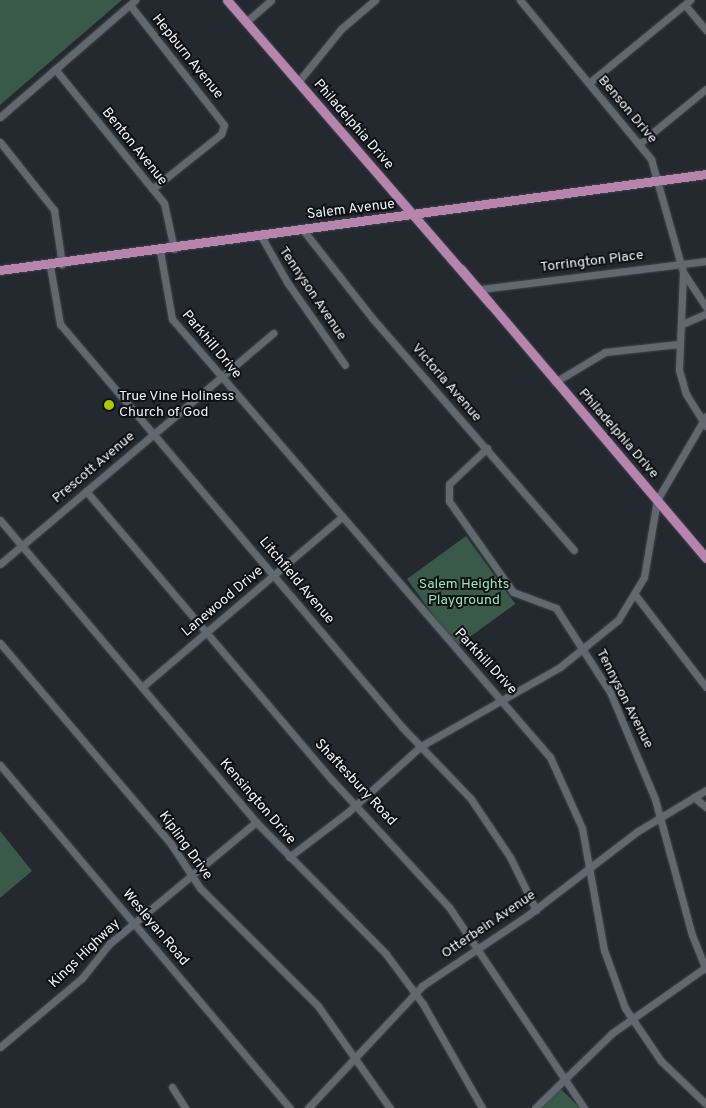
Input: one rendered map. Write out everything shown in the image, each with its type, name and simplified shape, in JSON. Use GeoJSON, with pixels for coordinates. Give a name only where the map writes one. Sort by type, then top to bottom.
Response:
{"type":"FeatureCollection","features":[{"type":"Feature","properties":{"kind":"main road","name":"Philadelphia Drive"},"geometry":{"type":"LineString","coordinates":[[227,0],[490,304],[706,558]]}},
{"type":"Feature","properties":{"kind":"main road","name":"Salem Avenue"},"geometry":{"type":"LineString","coordinates":[[0,270],[50,266],[706,174]]}},
{"type":"Feature","properties":{"kind":"main road","name":"Philadelphia Drive"},"geometry":{"type":"LineString","coordinates":[[459,268],[482,288],[490,304]]}},
{"type":"Feature","properties":{"kind":"street"},"geometry":{"type":"LineString","coordinates":[[246,22],[271,0]]}},
{"type":"Feature","properties":{"kind":"street"},"geometry":{"type":"LineString","coordinates":[[298,82],[335,36],[374,0]]}},
{"type":"Feature","properties":{"kind":"street","name":"Benson Drive"},"geometry":{"type":"LineString","coordinates":[[520,0],[640,143],[653,164],[680,264],[683,272],[706,307]]}},
{"type":"Feature","properties":{"kind":"street"},"geometry":{"type":"LineString","coordinates":[[0,117],[132,2]]}},
{"type":"Feature","properties":{"kind":"street","name":"Hepburn Avenue"},"geometry":{"type":"LineString","coordinates":[[132,2],[224,125],[221,134],[152,189]]}},
{"type":"Feature","properties":{"kind":"street"},"geometry":{"type":"LineString","coordinates":[[589,83],[687,2],[706,30]]}},
{"type":"Feature","properties":{"kind":"street","name":"Benton Avenue"},"geometry":{"type":"LineString","coordinates":[[55,70],[152,189],[168,213],[174,249]]}},
{"type":"Feature","properties":{"kind":"street"},"geometry":{"type":"LineString","coordinates":[[640,143],[706,89]]}},
{"type":"Feature","properties":{"kind":"street"},"geometry":{"type":"LineString","coordinates":[[0,142],[54,210],[62,264]]}},
{"type":"Feature","properties":{"kind":"street","name":"Victoria Avenue"},"geometry":{"type":"LineString","coordinates":[[303,230],[373,318],[574,550]]}},
{"type":"Feature","properties":{"kind":"street","name":"Tennyson Avenue"},"geometry":{"type":"LineString","coordinates":[[262,236],[287,282],[345,365]]}},
{"type":"Feature","properties":{"kind":"street","name":"Parkhill Drive"},"geometry":{"type":"LineString","coordinates":[[160,251],[170,315],[342,517],[533,734],[561,776],[576,810],[590,866],[608,965],[630,1018],[660,1062],[706,1104]]}},
{"type":"Feature","properties":{"kind":"street","name":"Torrington Place"},"geometry":{"type":"LineString","coordinates":[[482,288],[706,261]]}},
{"type":"Feature","properties":{"kind":"street","name":"Litchfield Avenue"},"geometry":{"type":"LineString","coordinates":[[50,266],[60,324],[421,746],[487,820],[536,910]]}},
{"type":"Feature","properties":{"kind":"street"},"geometry":{"type":"LineString","coordinates":[[289,857],[356,806],[421,746],[502,700],[585,649],[618,620],[636,596],[649,559],[657,500],[705,421],[683,384],[679,344],[682,324],[683,272]]}},
{"type":"Feature","properties":{"kind":"street"},"geometry":{"type":"LineString","coordinates":[[682,324],[706,314]]}},
{"type":"Feature","properties":{"kind":"street","name":"Prescott Avenue"},"geometry":{"type":"LineString","coordinates":[[0,564],[273,334]]}},
{"type":"Feature","properties":{"kind":"street"},"geometry":{"type":"LineString","coordinates":[[555,382],[605,352],[679,344]]}},
{"type":"Feature","properties":{"kind":"street","name":"Tennyson Avenue"},"geometry":{"type":"LineString","coordinates":[[487,448],[456,476],[447,492],[451,506],[513,592],[553,605],[585,649],[623,719],[660,817],[692,935],[706,968]]}},
{"type":"Feature","properties":{"kind":"street","name":"Shaftesbury Road"},"geometry":{"type":"LineString","coordinates":[[86,491],[356,806],[409,860],[479,948],[562,1078],[584,1108]]}},
{"type":"Feature","properties":{"kind":"street","name":"Lanewood Drive"},"geometry":{"type":"LineString","coordinates":[[142,687],[342,517]]}},
{"type":"Feature","properties":{"kind":"street","name":"Kensington Drive"},"geometry":{"type":"LineString","coordinates":[[0,520],[256,822],[289,857],[364,929],[415,992],[482,1108]]}},
{"type":"Feature","properties":{"kind":"street"},"geometry":{"type":"LineString","coordinates":[[636,596],[706,687]]}},
{"type":"Feature","properties":{"kind":"street","name":"Kipling Drive"},"geometry":{"type":"LineString","coordinates":[[0,643],[171,844],[190,877],[306,993],[357,1056],[390,1108]]}},
{"type":"Feature","properties":{"kind":"street","name":"Wesleyan Road"},"geometry":{"type":"LineString","coordinates":[[0,765],[290,1108]]}},
{"type":"Feature","properties":{"kind":"street","name":"Otterbein Avenue"},"geometry":{"type":"LineString","coordinates":[[308,1108],[415,992],[536,910],[590,866],[660,817],[706,790]]}},
{"type":"Feature","properties":{"kind":"street"},"geometry":{"type":"LineString","coordinates":[[694,797],[706,808]]}},
{"type":"Feature","properties":{"kind":"street","name":"Kings Highway"},"geometry":{"type":"LineString","coordinates":[[0,1047],[82,978],[109,944],[256,822]]}},
{"type":"Feature","properties":{"kind":"street"},"geometry":{"type":"LineString","coordinates":[[535,1108],[562,1078],[630,1018],[706,968]]}},
{"type":"Feature","properties":{"kind":"street"},"geometry":{"type":"LineString","coordinates":[[172,1087],[185,1108]]}},
{"type":"Feature","properties":{"kind":"green space"},"geometry":{"type":"Polygon","coordinates":[[[0,0],[122,0],[0,105],[0,0]]]}},
{"type":"Feature","properties":{"kind":"green space","name":"Salem Heights Playground"},"geometry":{"type":"Polygon","coordinates":[[[466,536],[515,604],[456,647],[407,579],[466,536]]]}},
{"type":"Feature","properties":{"kind":"green space"},"geometry":{"type":"Polygon","coordinates":[[[0,831],[32,871],[0,898],[0,831]]]}},
{"type":"Feature","properties":{"kind":"green space"},"geometry":{"type":"Polygon","coordinates":[[[559,1087],[580,1108],[538,1108],[559,1087]]]}},
{"type":"Feature","properties":{"kind":"place","name":"True Vine Holiness Church of God"},"geometry":{"type":"Point","coordinates":[109,405]}}]}
